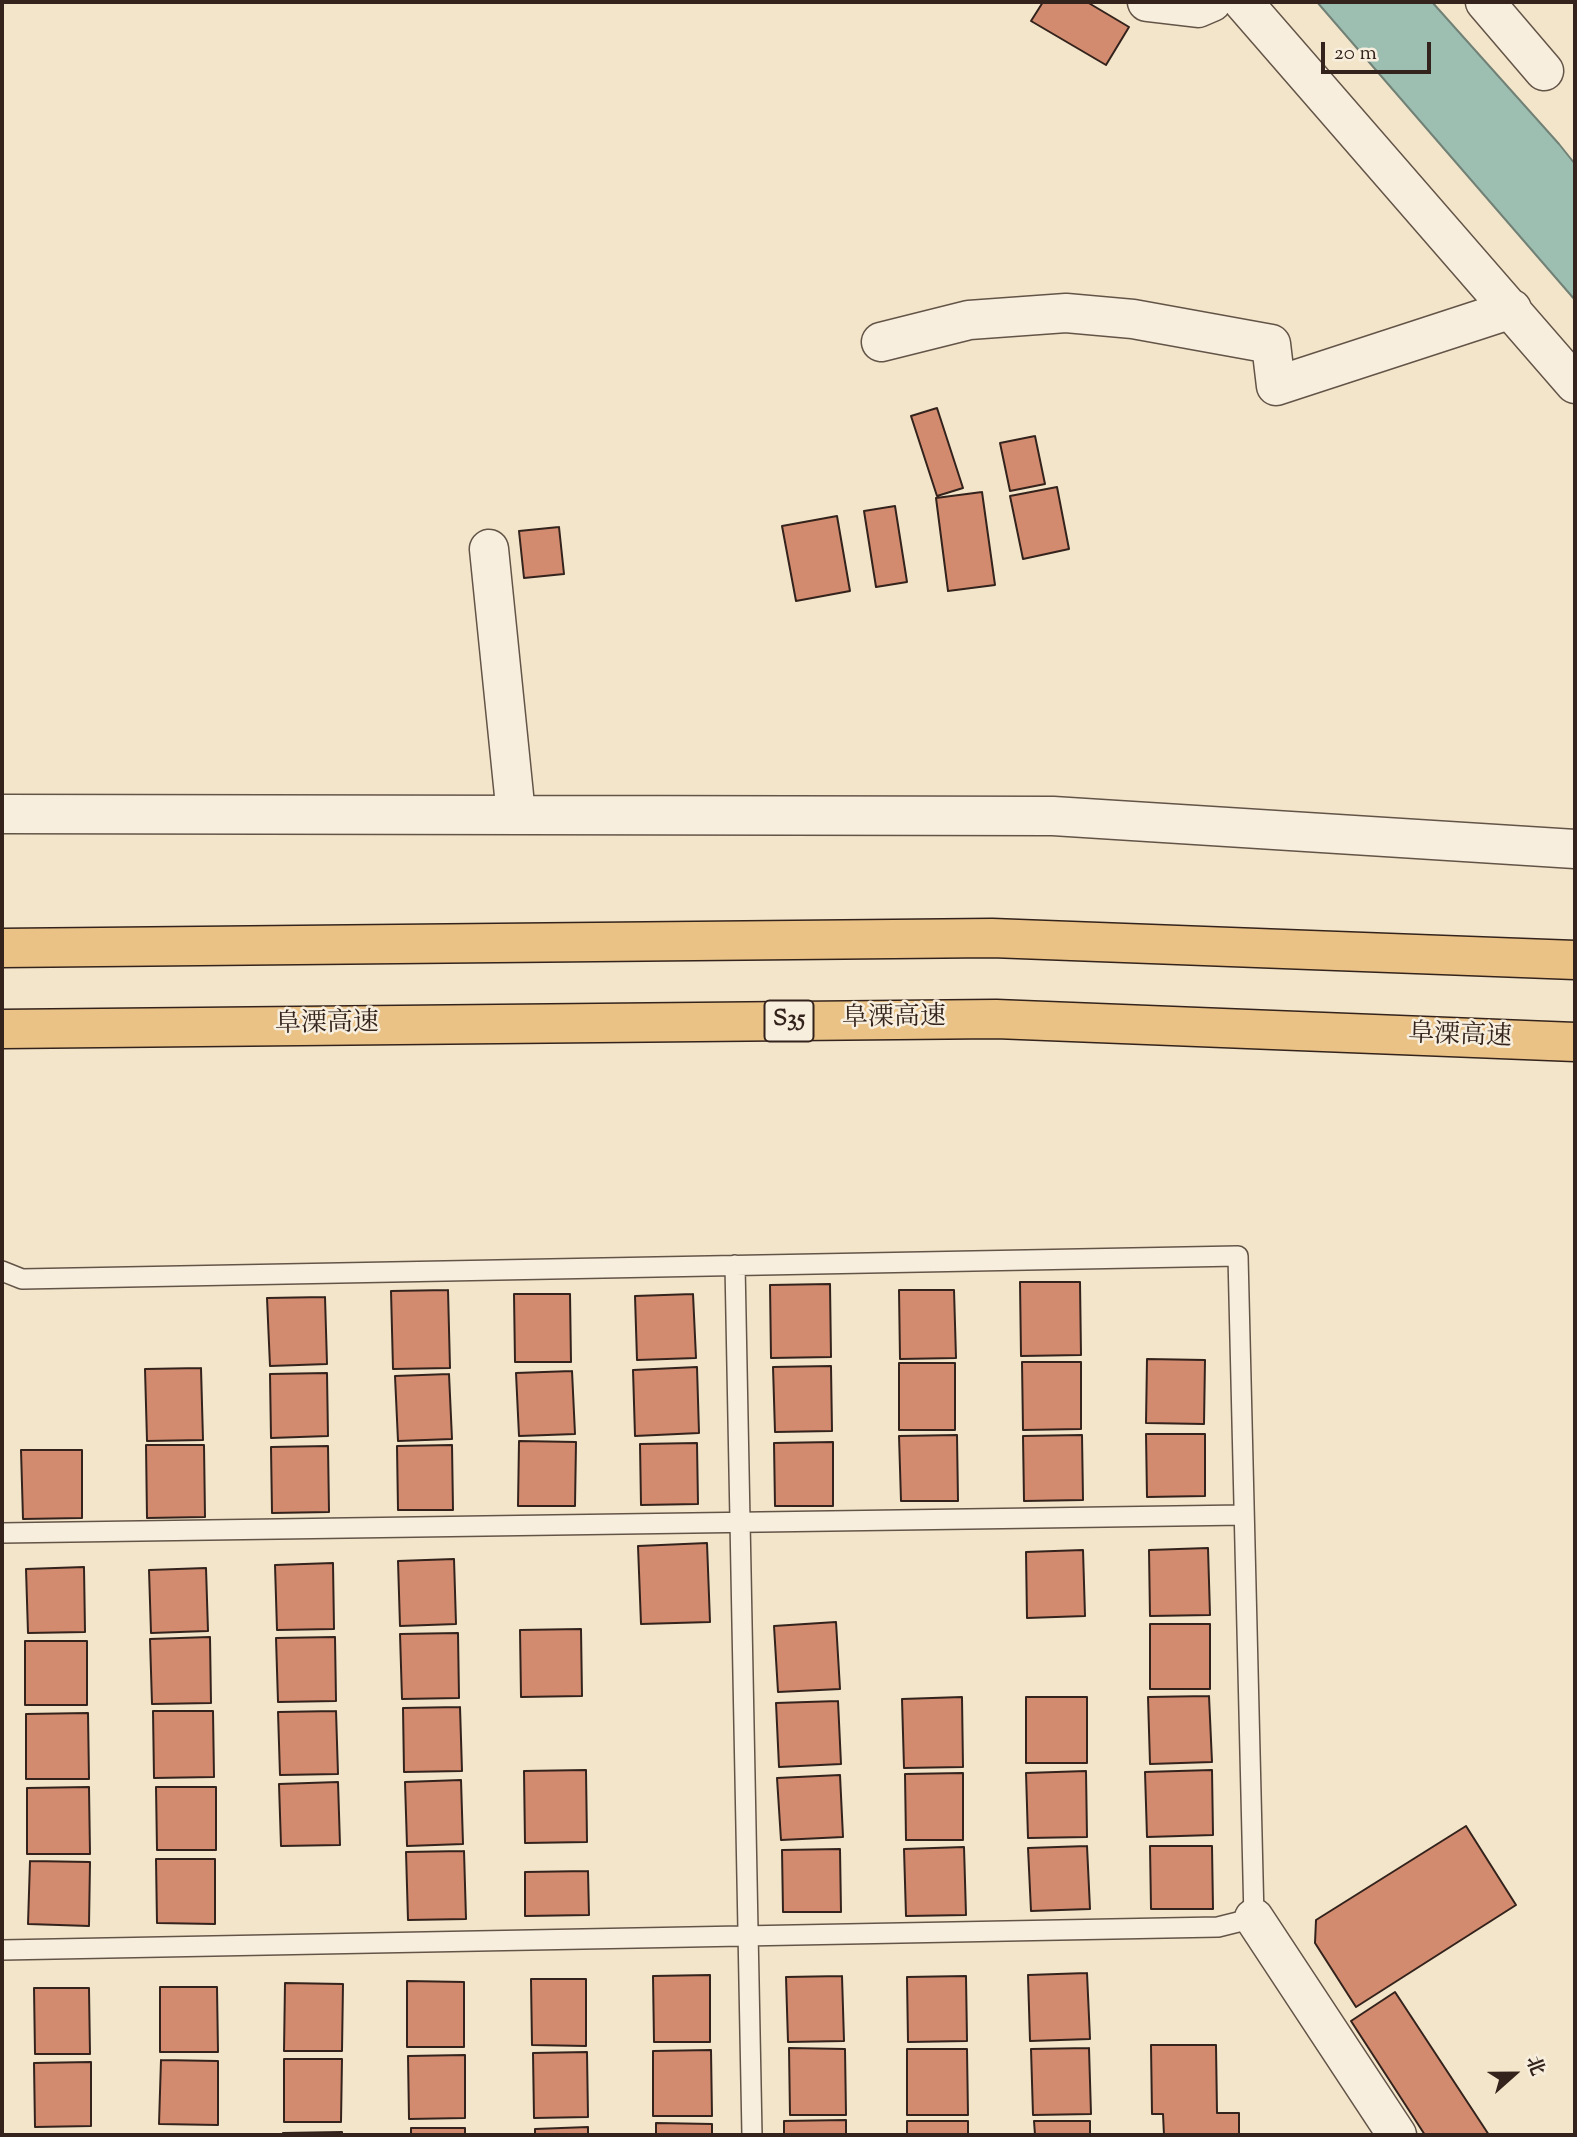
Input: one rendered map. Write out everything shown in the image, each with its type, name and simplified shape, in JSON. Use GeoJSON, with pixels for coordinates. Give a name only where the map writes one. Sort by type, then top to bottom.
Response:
{"type":"FeatureCollection","features":[{"type":"Feature","properties":{"kind":"highway"},"geometry":{"type":"LineString","coordinates":[[2,948],[992,938],[1575,960]]}},
{"type":"Feature","properties":{"kind":"highway","name":"阜溧高速"},"geometry":{"type":"LineString","coordinates":[[2,1029],[996,1018],[1575,1042]]}},
{"type":"Feature","properties":{"kind":"street"},"geometry":{"type":"LineString","coordinates":[[1147,2],[1198,8],[1212,2]]}},
{"type":"Feature","properties":{"kind":"street"},"geometry":{"type":"LineString","coordinates":[[1243,2],[1575,384]]}},
{"type":"Feature","properties":{"kind":"street"},"geometry":{"type":"LineString","coordinates":[[1485,2],[1544,71]]}},
{"type":"Feature","properties":{"kind":"street"},"geometry":{"type":"LineString","coordinates":[[881,342],[969,320],[1066,313],[1133,319],[1271,344],[1276,386],[1512,309]]}},
{"type":"Feature","properties":{"kind":"street"},"geometry":{"type":"LineString","coordinates":[[489,549],[516,816]]}},
{"type":"Feature","properties":{"kind":"street"},"geometry":{"type":"LineString","coordinates":[[2,814],[1053,816],[1575,849]]}},
{"type":"Feature","properties":{"kind":"street"},"geometry":{"type":"LineString","coordinates":[[1254,1918],[1397,2135]]}},
{"type":"Feature","properties":{"kind":"lane"},"geometry":{"type":"LineString","coordinates":[[2,1271],[22,1279],[1238,1256],[1254,1918],[1218,1927],[2,1950]]}},
{"type":"Feature","properties":{"kind":"lane"},"geometry":{"type":"LineString","coordinates":[[734,1265],[752,2135]]}},
{"type":"Feature","properties":{"kind":"lane"},"geometry":{"type":"LineString","coordinates":[[2,1533],[1244,1515]]}},
{"type":"Feature","properties":{"kind":"shaded area"},"geometry":{"type":"Polygon","coordinates":[[[1317,2],[1432,2],[1559,144],[1575,164],[1575,300],[1317,2]]]}},
{"type":"Feature","properties":{"kind":"building"},"geometry":{"type":"Polygon","coordinates":[[[1043,2],[1087,2],[1129,27],[1106,65],[1031,21],[1043,2]]]}},
{"type":"Feature","properties":{"kind":"building"},"geometry":{"type":"Polygon","coordinates":[[[937,408],[963,488],[937,496],[911,416],[937,408]]]}},
{"type":"Feature","properties":{"kind":"building"},"geometry":{"type":"Polygon","coordinates":[[[1035,436],[1045,484],[1010,491],[1000,443],[1035,436]]]}},
{"type":"Feature","properties":{"kind":"building"},"geometry":{"type":"Polygon","coordinates":[[[1057,487],[1069,549],[1023,559],[1010,496],[1057,487]]]}},
{"type":"Feature","properties":{"kind":"building"},"geometry":{"type":"Polygon","coordinates":[[[982,492],[995,585],[948,591],[936,498],[982,492]]]}},
{"type":"Feature","properties":{"kind":"building"},"geometry":{"type":"Polygon","coordinates":[[[895,506],[907,582],[876,587],[864,511],[895,506]]]}},
{"type":"Feature","properties":{"kind":"building"},"geometry":{"type":"Polygon","coordinates":[[[837,516],[850,591],[796,601],[782,526],[837,516]]]}},
{"type":"Feature","properties":{"kind":"building"},"geometry":{"type":"Polygon","coordinates":[[[559,527],[564,574],[524,578],[519,531],[559,527]]]}},
{"type":"Feature","properties":{"kind":"building"},"geometry":{"type":"Polygon","coordinates":[[[1020,1282],[1080,1282],[1081,1355],[1021,1356],[1020,1282]]]}},
{"type":"Feature","properties":{"kind":"building"},"geometry":{"type":"Polygon","coordinates":[[[830,1284],[831,1357],[771,1358],[770,1285],[830,1284]]]}},
{"type":"Feature","properties":{"kind":"building"},"geometry":{"type":"Polygon","coordinates":[[[448,1290],[450,1368],[393,1369],[391,1291],[448,1290]]]}},
{"type":"Feature","properties":{"kind":"building"},"geometry":{"type":"Polygon","coordinates":[[[899,1290],[954,1290],[956,1358],[900,1359],[899,1290]]]}},
{"type":"Feature","properties":{"kind":"building"},"geometry":{"type":"Polygon","coordinates":[[[514,1294],[570,1294],[571,1362],[515,1362],[514,1294]]]}},
{"type":"Feature","properties":{"kind":"building"},"geometry":{"type":"Polygon","coordinates":[[[693,1294],[696,1358],[637,1360],[635,1296],[693,1294]]]}},
{"type":"Feature","properties":{"kind":"building"},"geometry":{"type":"Polygon","coordinates":[[[325,1297],[327,1364],[270,1366],[267,1298],[325,1297]]]}},
{"type":"Feature","properties":{"kind":"building"},"geometry":{"type":"Polygon","coordinates":[[[1147,1359],[1205,1360],[1204,1424],[1146,1423],[1147,1359]]]}},
{"type":"Feature","properties":{"kind":"building"},"geometry":{"type":"Polygon","coordinates":[[[1022,1362],[1081,1362],[1081,1429],[1023,1430],[1022,1362]]]}},
{"type":"Feature","properties":{"kind":"building"},"geometry":{"type":"Polygon","coordinates":[[[899,1363],[955,1363],[955,1430],[899,1430],[899,1363]]]}},
{"type":"Feature","properties":{"kind":"building"},"geometry":{"type":"Polygon","coordinates":[[[831,1366],[832,1431],[775,1432],[773,1367],[831,1366]]]}},
{"type":"Feature","properties":{"kind":"building"},"geometry":{"type":"Polygon","coordinates":[[[697,1367],[699,1433],[635,1436],[633,1370],[697,1367]]]}},
{"type":"Feature","properties":{"kind":"building"},"geometry":{"type":"Polygon","coordinates":[[[201,1368],[203,1440],[147,1441],[145,1369],[201,1368]]]}},
{"type":"Feature","properties":{"kind":"building"},"geometry":{"type":"Polygon","coordinates":[[[572,1371],[575,1434],[519,1436],[516,1373],[572,1371]]]}},
{"type":"Feature","properties":{"kind":"building"},"geometry":{"type":"Polygon","coordinates":[[[327,1373],[328,1436],[271,1438],[270,1374],[327,1373]]]}},
{"type":"Feature","properties":{"kind":"building"},"geometry":{"type":"Polygon","coordinates":[[[449,1374],[452,1439],[398,1441],[395,1376],[449,1374]]]}},
{"type":"Feature","properties":{"kind":"building"},"geometry":{"type":"Polygon","coordinates":[[[1146,1434],[1205,1434],[1205,1496],[1147,1497],[1146,1434]]]}},
{"type":"Feature","properties":{"kind":"building"},"geometry":{"type":"Polygon","coordinates":[[[957,1435],[958,1501],[901,1501],[899,1436],[957,1435]]]}},
{"type":"Feature","properties":{"kind":"building"},"geometry":{"type":"Polygon","coordinates":[[[1082,1435],[1083,1500],[1024,1501],[1023,1436],[1082,1435]]]}},
{"type":"Feature","properties":{"kind":"building"},"geometry":{"type":"Polygon","coordinates":[[[519,1441],[576,1442],[575,1506],[518,1506],[519,1441]]]}},
{"type":"Feature","properties":{"kind":"building"},"geometry":{"type":"Polygon","coordinates":[[[833,1442],[833,1506],[775,1506],[774,1443],[833,1442]]]}},
{"type":"Feature","properties":{"kind":"building"},"geometry":{"type":"Polygon","coordinates":[[[697,1443],[698,1504],[641,1505],[640,1444],[697,1443]]]}},
{"type":"Feature","properties":{"kind":"building"},"geometry":{"type":"Polygon","coordinates":[[[146,1445],[204,1445],[205,1517],[147,1518],[146,1445]]]}},
{"type":"Feature","properties":{"kind":"building"},"geometry":{"type":"Polygon","coordinates":[[[452,1445],[453,1510],[398,1510],[397,1446],[452,1445]]]}},
{"type":"Feature","properties":{"kind":"building"},"geometry":{"type":"Polygon","coordinates":[[[328,1446],[329,1512],[272,1513],[271,1447],[328,1446]]]}},
{"type":"Feature","properties":{"kind":"building"},"geometry":{"type":"Polygon","coordinates":[[[21,1450],[82,1450],[82,1518],[23,1519],[21,1450]]]}},
{"type":"Feature","properties":{"kind":"building"},"geometry":{"type":"Polygon","coordinates":[[[707,1543],[710,1622],[641,1624],[638,1546],[707,1543]]]}},
{"type":"Feature","properties":{"kind":"building"},"geometry":{"type":"Polygon","coordinates":[[[1208,1548],[1210,1615],[1150,1616],[1149,1550],[1208,1548]]]}},
{"type":"Feature","properties":{"kind":"building"},"geometry":{"type":"Polygon","coordinates":[[[1083,1550],[1085,1616],[1027,1618],[1026,1552],[1083,1550]]]}},
{"type":"Feature","properties":{"kind":"building"},"geometry":{"type":"Polygon","coordinates":[[[454,1559],[456,1624],[400,1626],[398,1561],[454,1559]]]}},
{"type":"Feature","properties":{"kind":"building"},"geometry":{"type":"Polygon","coordinates":[[[333,1563],[334,1629],[277,1630],[275,1565],[333,1563]]]}},
{"type":"Feature","properties":{"kind":"building"},"geometry":{"type":"Polygon","coordinates":[[[84,1567],[85,1632],[28,1633],[26,1569],[84,1567]]]}},
{"type":"Feature","properties":{"kind":"building"},"geometry":{"type":"Polygon","coordinates":[[[206,1568],[208,1631],[151,1633],[149,1570],[206,1568]]]}},
{"type":"Feature","properties":{"kind":"building"},"geometry":{"type":"Polygon","coordinates":[[[836,1622],[840,1689],[778,1692],[774,1626],[836,1622]]]}},
{"type":"Feature","properties":{"kind":"building"},"geometry":{"type":"Polygon","coordinates":[[[1150,1624],[1210,1624],[1210,1689],[1150,1689],[1150,1624]]]}},
{"type":"Feature","properties":{"kind":"building"},"geometry":{"type":"Polygon","coordinates":[[[581,1629],[582,1696],[521,1697],[520,1630],[581,1629]]]}},
{"type":"Feature","properties":{"kind":"building"},"geometry":{"type":"Polygon","coordinates":[[[458,1633],[459,1698],[402,1699],[400,1634],[458,1633]]]}},
{"type":"Feature","properties":{"kind":"building"},"geometry":{"type":"Polygon","coordinates":[[[210,1637],[211,1703],[152,1704],[150,1639],[210,1637]]]}},
{"type":"Feature","properties":{"kind":"building"},"geometry":{"type":"Polygon","coordinates":[[[335,1637],[336,1701],[278,1702],[276,1638],[335,1637]]]}},
{"type":"Feature","properties":{"kind":"building"},"geometry":{"type":"Polygon","coordinates":[[[25,1641],[87,1641],[87,1705],[25,1705],[25,1641]]]}},
{"type":"Feature","properties":{"kind":"building"},"geometry":{"type":"Polygon","coordinates":[[[1209,1696],[1212,1762],[1150,1764],[1148,1697],[1209,1696]]]}},
{"type":"Feature","properties":{"kind":"building"},"geometry":{"type":"Polygon","coordinates":[[[962,1697],[963,1767],[904,1768],[902,1699],[962,1697]]]}},
{"type":"Feature","properties":{"kind":"building"},"geometry":{"type":"Polygon","coordinates":[[[1026,1697],[1087,1697],[1087,1763],[1026,1763],[1026,1697]]]}},
{"type":"Feature","properties":{"kind":"building"},"geometry":{"type":"Polygon","coordinates":[[[838,1701],[841,1764],[779,1767],[776,1703],[838,1701]]]}},
{"type":"Feature","properties":{"kind":"building"},"geometry":{"type":"Polygon","coordinates":[[[460,1707],[462,1771],[404,1772],[403,1708],[460,1707]]]}},
{"type":"Feature","properties":{"kind":"building"},"geometry":{"type":"Polygon","coordinates":[[[153,1711],[213,1711],[214,1777],[154,1778],[153,1711]]]}},
{"type":"Feature","properties":{"kind":"building"},"geometry":{"type":"Polygon","coordinates":[[[336,1711],[338,1774],[280,1775],[278,1712],[336,1711]]]}},
{"type":"Feature","properties":{"kind":"building"},"geometry":{"type":"Polygon","coordinates":[[[88,1713],[89,1779],[26,1779],[26,1714],[88,1713]]]}},
{"type":"Feature","properties":{"kind":"building"},"geometry":{"type":"Polygon","coordinates":[[[586,1770],[587,1842],[525,1843],[524,1771],[586,1770]]]}},
{"type":"Feature","properties":{"kind":"building"},"geometry":{"type":"Polygon","coordinates":[[[1212,1770],[1213,1835],[1147,1837],[1145,1772],[1212,1770]]]}},
{"type":"Feature","properties":{"kind":"building"},"geometry":{"type":"Polygon","coordinates":[[[1086,1771],[1087,1837],[1028,1838],[1026,1773],[1086,1771]]]}},
{"type":"Feature","properties":{"kind":"building"},"geometry":{"type":"Polygon","coordinates":[[[963,1773],[963,1840],[906,1840],[905,1774],[963,1773]]]}},
{"type":"Feature","properties":{"kind":"building"},"geometry":{"type":"Polygon","coordinates":[[[840,1775],[843,1837],[781,1840],[777,1778],[840,1775]]]}},
{"type":"Feature","properties":{"kind":"building"},"geometry":{"type":"Polygon","coordinates":[[[461,1780],[463,1844],[407,1846],[405,1782],[461,1780]]]}},
{"type":"Feature","properties":{"kind":"building"},"geometry":{"type":"Polygon","coordinates":[[[338,1782],[340,1845],[281,1846],[279,1784],[338,1782]]]}},
{"type":"Feature","properties":{"kind":"building"},"geometry":{"type":"Polygon","coordinates":[[[89,1787],[90,1854],[27,1854],[27,1788],[89,1787]]]}},
{"type":"Feature","properties":{"kind":"building"},"geometry":{"type":"Polygon","coordinates":[[[156,1787],[216,1787],[216,1850],[157,1850],[156,1787]]]}},
{"type":"Feature","properties":{"kind":"building"},"geometry":{"type":"Polygon","coordinates":[[[1466,1826],[1516,1905],[1356,2007],[1315,1943],[1316,1920],[1466,1826]]]}},
{"type":"Feature","properties":{"kind":"building"},"geometry":{"type":"Polygon","coordinates":[[[1087,1846],[1090,1909],[1031,1911],[1028,1848],[1087,1846]]]}},
{"type":"Feature","properties":{"kind":"building"},"geometry":{"type":"Polygon","coordinates":[[[1150,1846],[1212,1846],[1213,1909],[1151,1909],[1150,1846]]]}},
{"type":"Feature","properties":{"kind":"building"},"geometry":{"type":"Polygon","coordinates":[[[964,1847],[966,1915],[906,1916],[904,1849],[964,1847]]]}},
{"type":"Feature","properties":{"kind":"building"},"geometry":{"type":"Polygon","coordinates":[[[840,1849],[841,1912],[783,1912],[782,1850],[840,1849]]]}},
{"type":"Feature","properties":{"kind":"building"},"geometry":{"type":"Polygon","coordinates":[[[464,1851],[466,1919],[408,1920],[406,1852],[464,1851]]]}},
{"type":"Feature","properties":{"kind":"building"},"geometry":{"type":"Polygon","coordinates":[[[156,1859],[215,1859],[215,1924],[157,1923],[156,1859]]]}},
{"type":"Feature","properties":{"kind":"building"},"geometry":{"type":"Polygon","coordinates":[[[30,1861],[90,1862],[89,1926],[28,1924],[30,1861]]]}},
{"type":"Feature","properties":{"kind":"building"},"geometry":{"type":"Polygon","coordinates":[[[588,1871],[589,1915],[525,1916],[525,1872],[588,1871]]]}},
{"type":"Feature","properties":{"kind":"building"},"geometry":{"type":"Polygon","coordinates":[[[1087,1973],[1090,2039],[1030,2041],[1028,1975],[1087,1973]]]}},
{"type":"Feature","properties":{"kind":"building"},"geometry":{"type":"Polygon","coordinates":[[[710,1975],[710,2042],[654,2042],[653,1976],[710,1975]]]}},
{"type":"Feature","properties":{"kind":"building"},"geometry":{"type":"Polygon","coordinates":[[[842,1976],[844,2041],[788,2042],[786,1977],[842,1976]]]}},
{"type":"Feature","properties":{"kind":"building"},"geometry":{"type":"Polygon","coordinates":[[[966,1976],[967,2041],[908,2042],[907,1977],[966,1976]]]}},
{"type":"Feature","properties":{"kind":"building"},"geometry":{"type":"Polygon","coordinates":[[[531,1979],[586,1979],[586,2046],[532,2045],[531,1979]]]}},
{"type":"Feature","properties":{"kind":"building"},"geometry":{"type":"Polygon","coordinates":[[[407,1981],[464,1982],[464,2047],[407,2047],[407,1981]]]}},
{"type":"Feature","properties":{"kind":"building"},"geometry":{"type":"Polygon","coordinates":[[[285,1983],[343,1984],[342,2051],[284,2051],[285,1983]]]}},
{"type":"Feature","properties":{"kind":"building"},"geometry":{"type":"Polygon","coordinates":[[[160,1987],[217,1987],[218,2052],[160,2052],[160,1987]]]}},
{"type":"Feature","properties":{"kind":"building"},"geometry":{"type":"Polygon","coordinates":[[[34,1988],[89,1988],[90,2054],[35,2054],[34,1988]]]}},
{"type":"Feature","properties":{"kind":"building"},"geometry":{"type":"Polygon","coordinates":[[[1395,1992],[1489,2135],[1425,2135],[1351,2021],[1395,1992]]]}},
{"type":"Feature","properties":{"kind":"building"},"geometry":{"type":"Polygon","coordinates":[[[1151,2045],[1216,2045],[1217,2113],[1239,2113],[1239,2135],[1164,2135],[1163,2114],[1152,2114],[1151,2045]]]}},
{"type":"Feature","properties":{"kind":"building"},"geometry":{"type":"Polygon","coordinates":[[[789,2048],[845,2049],[846,2115],[790,2115],[789,2048]]]}},
{"type":"Feature","properties":{"kind":"building"},"geometry":{"type":"Polygon","coordinates":[[[1089,2048],[1091,2114],[1033,2115],[1031,2049],[1089,2048]]]}},
{"type":"Feature","properties":{"kind":"building"},"geometry":{"type":"Polygon","coordinates":[[[907,2049],[967,2049],[968,2115],[907,2115],[907,2049]]]}},
{"type":"Feature","properties":{"kind":"building"},"geometry":{"type":"Polygon","coordinates":[[[711,2050],[712,2116],[653,2116],[653,2051],[711,2050]]]}},
{"type":"Feature","properties":{"kind":"building"},"geometry":{"type":"Polygon","coordinates":[[[587,2052],[588,2117],[534,2118],[533,2053],[587,2052]]]}},
{"type":"Feature","properties":{"kind":"building"},"geometry":{"type":"Polygon","coordinates":[[[465,2055],[465,2118],[409,2119],[408,2056],[465,2055]]]}},
{"type":"Feature","properties":{"kind":"building"},"geometry":{"type":"Polygon","coordinates":[[[284,2059],[342,2059],[341,2122],[284,2122],[284,2059]]]}},
{"type":"Feature","properties":{"kind":"building"},"geometry":{"type":"Polygon","coordinates":[[[161,2060],[218,2061],[218,2125],[159,2124],[161,2060]]]}},
{"type":"Feature","properties":{"kind":"building"},"geometry":{"type":"Polygon","coordinates":[[[91,2062],[91,2126],[35,2127],[34,2063],[91,2062]]]}},
{"type":"Feature","properties":{"kind":"building"},"geometry":{"type":"Polygon","coordinates":[[[846,2120],[846,2135],[784,2135],[784,2121],[846,2120]]]}},
{"type":"Feature","properties":{"kind":"building"},"geometry":{"type":"Polygon","coordinates":[[[907,2121],[968,2121],[968,2135],[907,2135],[907,2121]]]}},
{"type":"Feature","properties":{"kind":"building"},"geometry":{"type":"Polygon","coordinates":[[[1034,2121],[1090,2121],[1090,2135],[1035,2135],[1034,2121]]]}},
{"type":"Feature","properties":{"kind":"building"},"geometry":{"type":"Polygon","coordinates":[[[656,2123],[712,2124],[712,2135],[656,2135],[656,2123]]]}},
{"type":"Feature","properties":{"kind":"building"},"geometry":{"type":"Polygon","coordinates":[[[588,2127],[588,2135],[535,2135],[535,2129],[588,2127]]]}},
{"type":"Feature","properties":{"kind":"building"},"geometry":{"type":"Polygon","coordinates":[[[411,2128],[465,2128],[465,2135],[411,2135],[411,2128]]]}},
{"type":"Feature","properties":{"kind":"building"},"geometry":{"type":"Polygon","coordinates":[[[342,2132],[342,2135],[283,2135],[283,2133],[342,2132]]]}},
{"type":"Feature","properties":{"kind":"building"},"geometry":{"type":"Polygon","coordinates":[[[218,2134],[218,2135],[159,2135],[218,2134]]]}}]}
